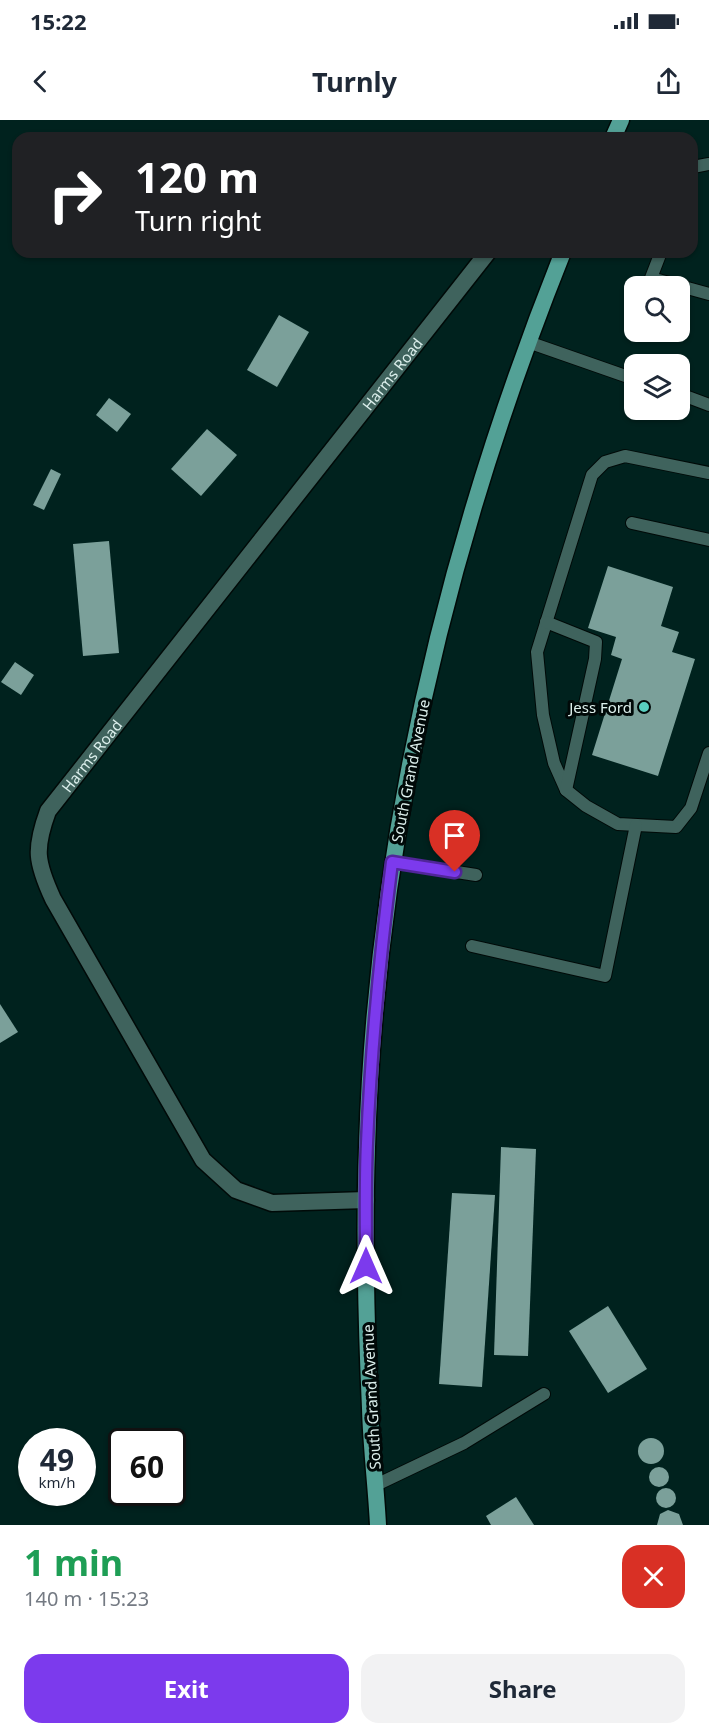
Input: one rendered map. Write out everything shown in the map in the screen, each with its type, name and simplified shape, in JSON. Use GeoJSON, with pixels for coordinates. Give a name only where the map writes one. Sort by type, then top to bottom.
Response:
{"type":"FeatureCollection","features":[{"type":"Feature","properties":{"kind":"main road","name":"South Grand Avenue"},"geometry":{"type":"LineString","coordinates":[[378,1525],[369,1389],[366,1288],[367,1146],[374,1015],[392,862],[414,740],[458,559],[528,342],[561,258]]}},
{"type":"Feature","properties":{"kind":"street","name":"Harms Road"},"geometry":{"type":"LineString","coordinates":[[366,1200],[272,1203],[236,1190],[203,1160],[52,899],[40,870],[39,836],[48,811],[484,258]]}},
{"type":"Feature","properties":{"kind":"lane"},"geometry":{"type":"LineString","coordinates":[[659,258],[651,278],[709,294]]}},
{"type":"Feature","properties":{"kind":"lane"},"geometry":{"type":"LineString","coordinates":[[528,342],[624,376]]}},
{"type":"Feature","properties":{"kind":"lane"},"geometry":{"type":"LineString","coordinates":[[690,398],[709,405]]}},
{"type":"Feature","properties":{"kind":"lane"},"geometry":{"type":"LineString","coordinates":[[709,473],[625,456],[605,462],[592,475],[537,652],[543,715],[554,763],[566,790],[586,806],[618,824],[676,827],[691,808],[709,753]]}},
{"type":"Feature","properties":{"kind":"lane"},"geometry":{"type":"LineString","coordinates":[[632,523],[709,540]]}},
{"type":"Feature","properties":{"kind":"lane"},"geometry":{"type":"LineString","coordinates":[[546,622],[596,642],[595,659],[566,790]]}},
{"type":"Feature","properties":{"kind":"lane"},"geometry":{"type":"LineString","coordinates":[[472,946],[604,976],[636,825]]}},
{"type":"Feature","properties":{"kind":"lane"},"geometry":{"type":"LineString","coordinates":[[392,862],[476,875]]}},
{"type":"Feature","properties":{"kind":"lane"},"geometry":{"type":"LineString","coordinates":[[376,1485],[464,1443],[544,1394]]}},
{"type":"Feature","properties":{"kind":"building"},"geometry":{"type":"Polygon","coordinates":[[[279,315],[309,332],[277,387],[247,370],[279,315]]]}},
{"type":"Feature","properties":{"kind":"building"},"geometry":{"type":"Polygon","coordinates":[[[109,398],[131,414],[117,432],[96,415],[109,398]]]}},
{"type":"Feature","properties":{"kind":"building"},"geometry":{"type":"Polygon","coordinates":[[[207,429],[237,455],[201,496],[171,469],[207,429]]]}},
{"type":"Feature","properties":{"kind":"building"},"geometry":{"type":"Polygon","coordinates":[[[51,469],[61,474],[44,510],[33,505],[51,469]]]}},
{"type":"Feature","properties":{"kind":"building"},"geometry":{"type":"Polygon","coordinates":[[[109,541],[119,653],[83,656],[73,544],[109,541]]]}},
{"type":"Feature","properties":{"kind":"building","name":"Jess Ford"},"geometry":{"type":"Polygon","coordinates":[[[608,566],[673,587],[661,626],[679,632],[672,652],[695,659],[658,776],[592,755],[622,659],[611,655],[616,637],[588,628],[608,566]]]}},
{"type":"Feature","properties":{"kind":"building"},"geometry":{"type":"Polygon","coordinates":[[[15,662],[34,675],[21,695],[1,682],[15,662]]]}},
{"type":"Feature","properties":{"kind":"building"},"geometry":{"type":"Polygon","coordinates":[[[0,1004],[18,1032],[0,1043],[0,1004]]]}},
{"type":"Feature","properties":{"kind":"building"},"geometry":{"type":"Polygon","coordinates":[[[501,1147],[536,1149],[528,1356],[494,1355],[501,1147]]]}},
{"type":"Feature","properties":{"kind":"building"},"geometry":{"type":"Polygon","coordinates":[[[452,1193],[495,1195],[482,1387],[439,1384],[452,1193]]]}},
{"type":"Feature","properties":{"kind":"building"},"geometry":{"type":"Polygon","coordinates":[[[608,1306],[647,1369],[608,1393],[569,1331],[608,1306]]]}},
{"type":"Feature","properties":{"kind":"building"},"geometry":{"type":"Polygon","coordinates":[[[651,1438],[660,1442],[664,1451],[660,1460],[651,1464],[642,1460],[638,1451],[642,1442],[651,1438]]]}},
{"type":"Feature","properties":{"kind":"building"},"geometry":{"type":"Polygon","coordinates":[[[659,1467],[666,1470],[669,1477],[666,1484],[659,1487],[652,1484],[649,1477],[652,1470],[659,1467]]]}},
{"type":"Feature","properties":{"kind":"building"},"geometry":{"type":"Polygon","coordinates":[[[666,1488],[673,1491],[676,1498],[673,1505],[666,1508],[659,1505],[656,1498],[659,1491],[666,1488]]]}},
{"type":"Feature","properties":{"kind":"building"},"geometry":{"type":"Polygon","coordinates":[[[516,1497],[534,1525],[491,1525],[486,1516],[516,1497]]]}},
{"type":"Feature","properties":{"kind":"building"},"geometry":{"type":"Polygon","coordinates":[[[668,1510],[679,1514],[683,1525],[657,1525],[660,1514],[668,1510]]]}},
{"type":"Feature","properties":{"kind":"place","name":"Jess Ford"},"geometry":{"type":"Point","coordinates":[644,707]}},
{"type":"Feature","properties":{"kind":"route"},"geometry":{"type":"LineString","coordinates":[[366,1266],[367,1146],[376,991],[392,862],[455,872]]}}]}
